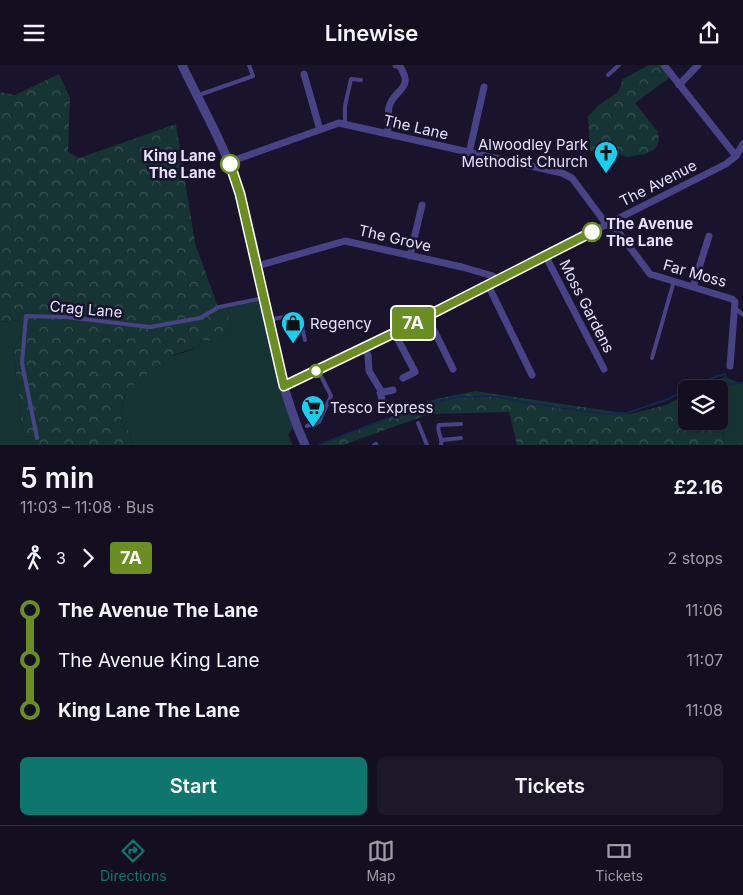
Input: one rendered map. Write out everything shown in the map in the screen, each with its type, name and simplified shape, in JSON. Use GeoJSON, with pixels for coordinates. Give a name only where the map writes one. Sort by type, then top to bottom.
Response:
{"type":"FeatureCollection","features":[{"type":"Feature","properties":{"kind":"street"},"geometry":{"type":"LineString","coordinates":[[182,65],[229,162],[240,194],[284,386],[293,418],[305,445]]}},
{"type":"Feature","properties":{"kind":"street"},"geometry":{"type":"LineString","coordinates":[[387,134],[388,108],[391,100],[403,88],[405,80],[399,65],[396,65]]}},
{"type":"Feature","properties":{"kind":"street"},"geometry":{"type":"LineString","coordinates":[[664,65],[679,85],[740,151]]}},
{"type":"Feature","properties":{"kind":"street"},"geometry":{"type":"LineString","coordinates":[[679,85],[698,65]]}},
{"type":"Feature","properties":{"kind":"street"},"geometry":{"type":"LineString","coordinates":[[304,74],[320,130]]}},
{"type":"Feature","properties":{"kind":"street"},"geometry":{"type":"LineString","coordinates":[[469,153],[484,87]]}},
{"type":"Feature","properties":{"kind":"street","name":"The Lane"},"geometry":{"type":"LineString","coordinates":[[229,162],[339,123],[562,173],[572,179],[609,223]]}},
{"type":"Feature","properties":{"kind":"street","name":"The Avenue"},"geometry":{"type":"LineString","coordinates":[[284,386],[394,333],[726,164],[740,151]]}},
{"type":"Feature","properties":{"kind":"street"},"geometry":{"type":"LineString","coordinates":[[410,256],[422,205]]}},
{"type":"Feature","properties":{"kind":"street","name":"Far Moss"},"geometry":{"type":"LineString","coordinates":[[609,223],[650,274],[732,299],[735,305]]}},
{"type":"Feature","properties":{"kind":"street"},"geometry":{"type":"LineString","coordinates":[[693,287],[709,236]]}},
{"type":"Feature","properties":{"kind":"street","name":"The Grove"},"geometry":{"type":"LineString","coordinates":[[257,266],[345,241],[462,267],[493,276],[496,281]]}},
{"type":"Feature","properties":{"kind":"street","name":"Moss Gardens"},"geometry":{"type":"LineString","coordinates":[[545,255],[604,369]]}},
{"type":"Feature","properties":{"kind":"street"},"geometry":{"type":"LineString","coordinates":[[488,285],[532,375]]}},
{"type":"Feature","properties":{"kind":"street"},"geometry":{"type":"LineString","coordinates":[[730,366],[735,305]]}},
{"type":"Feature","properties":{"kind":"street"},"geometry":{"type":"LineString","coordinates":[[427,315],[454,369]]}},
{"type":"Feature","properties":{"kind":"street"},"geometry":{"type":"LineString","coordinates":[[394,333],[415,372],[403,378]]}},
{"type":"Feature","properties":{"kind":"street"},"geometry":{"type":"LineString","coordinates":[[364,347],[368,355],[369,371],[382,401]]}},
{"type":"Feature","properties":{"kind":"street"},"geometry":{"type":"LineString","coordinates":[[380,393],[393,390]]}},
{"type":"Feature","properties":{"kind":"lane"},"geometry":{"type":"LineString","coordinates":[[196,95],[253,76],[249,65]]}},
{"type":"Feature","properties":{"kind":"lane"},"geometry":{"type":"LineString","coordinates":[[608,75],[619,65]]}},
{"type":"Feature","properties":{"kind":"lane"},"geometry":{"type":"LineString","coordinates":[[345,125],[345,107],[351,79],[361,80]]}},
{"type":"Feature","properties":{"kind":"lane"},"geometry":{"type":"LineString","coordinates":[[652,358],[674,281]]}},
{"type":"Feature","properties":{"kind":"lane"},"geometry":{"type":"LineString","coordinates":[[249,304],[252,300],[263,298]]}},
{"type":"Feature","properties":{"kind":"lane","name":"Crag Lane"},"geometry":{"type":"LineString","coordinates":[[37,438],[22,363],[26,316],[66,317],[150,327],[200,318],[218,307],[263,298]]}},
{"type":"Feature","properties":{"kind":"lane"},"geometry":{"type":"LineString","coordinates":[[735,305],[743,315]]}},
{"type":"Feature","properties":{"kind":"lane"},"geometry":{"type":"LineString","coordinates":[[268,320],[299,314],[304,341]]}},
{"type":"Feature","properties":{"kind":"lane"},"geometry":{"type":"LineString","coordinates":[[307,426],[319,422],[331,396],[318,370]]}},
{"type":"Feature","properties":{"kind":"lane"},"geometry":{"type":"LineString","coordinates":[[418,423],[427,445]]}},
{"type":"Feature","properties":{"kind":"lane"},"geometry":{"type":"LineString","coordinates":[[441,445],[442,440],[438,425],[460,424]]}},
{"type":"Feature","properties":{"kind":"lane"},"geometry":{"type":"LineString","coordinates":[[442,440],[461,439]]}},
{"type":"Feature","properties":{"kind":"green space"},"geometry":{"type":"Polygon","coordinates":[[[649,65],[661,65],[670,77],[635,103],[658,132],[659,141],[655,149],[645,154],[627,157],[620,154],[590,151],[588,116],[599,105],[618,92],[623,79],[649,65]]]}},
{"type":"Feature","properties":{"kind":"green space"},"geometry":{"type":"Polygon","coordinates":[[[59,74],[70,98],[68,152],[79,158],[176,124],[195,243],[218,307],[228,306],[231,333],[228,336],[218,341],[203,340],[197,347],[170,356],[163,364],[155,368],[146,379],[125,395],[121,421],[129,431],[132,445],[37,445],[37,438],[23,436],[13,349],[24,330],[22,320],[0,322],[0,92],[15,95],[59,74]]]}},
{"type":"Feature","properties":{"kind":"green space"},"geometry":{"type":"Polygon","coordinates":[[[263,297],[285,404],[293,428],[288,435],[293,445],[132,445],[129,431],[121,421],[122,408],[128,386],[143,380],[148,372],[163,364],[164,358],[191,350],[203,340],[222,340],[231,333],[228,306],[263,297]]]}},
{"type":"Feature","properties":{"kind":"green space"},"geometry":{"type":"Polygon","coordinates":[[[22,320],[24,330],[13,349],[23,436],[37,438],[37,445],[0,445],[0,322],[22,320]]]}},
{"type":"Feature","properties":{"kind":"green space"},"geometry":{"type":"Polygon","coordinates":[[[724,377],[743,384],[743,443],[724,443],[723,430],[728,430],[728,380],[724,380],[724,377]]]}},
{"type":"Feature","properties":{"kind":"green space"},"geometry":{"type":"Polygon","coordinates":[[[475,391],[630,414],[666,405],[678,399],[678,430],[723,430],[724,443],[743,443],[743,445],[517,445],[509,412],[429,414],[343,445],[317,445],[436,399],[475,391]]]}},
{"type":"Feature","properties":{"kind":"waterway"},"geometry":{"type":"LineString","coordinates":[[708,380],[725,374],[726,380]]}},
{"type":"Feature","properties":{"kind":"waterway"},"geometry":{"type":"LineString","coordinates":[[728,384],[743,383]]}},
{"type":"Feature","properties":{"kind":"waterway"},"geometry":{"type":"LineString","coordinates":[[319,445],[386,419],[444,400],[461,397],[492,396],[604,414],[627,413],[678,394]]}},
{"type":"Feature","properties":{"kind":"bus line","name":"7A"},"geometry":{"type":"LineString","coordinates":[[230,164],[240,194],[284,386],[394,333],[592,232]]}},
{"type":"Feature","properties":{"kind":"place","name":"King Lane The Lane"},"geometry":{"type":"Point","coordinates":[230,164]}},
{"type":"Feature","properties":{"kind":"place","name":"Alwoodley Park Methodist Church"},"geometry":{"type":"Point","coordinates":[606,174]}},
{"type":"Feature","properties":{"kind":"place","name":"The Avenue The Lane"},"geometry":{"type":"Point","coordinates":[592,232]}},
{"type":"Feature","properties":{"kind":"place","name":"Regency"},"geometry":{"type":"Point","coordinates":[293,344]}},
{"type":"Feature","properties":{"kind":"place","name":"Tesco Express"},"geometry":{"type":"Point","coordinates":[313,428]}}]}
